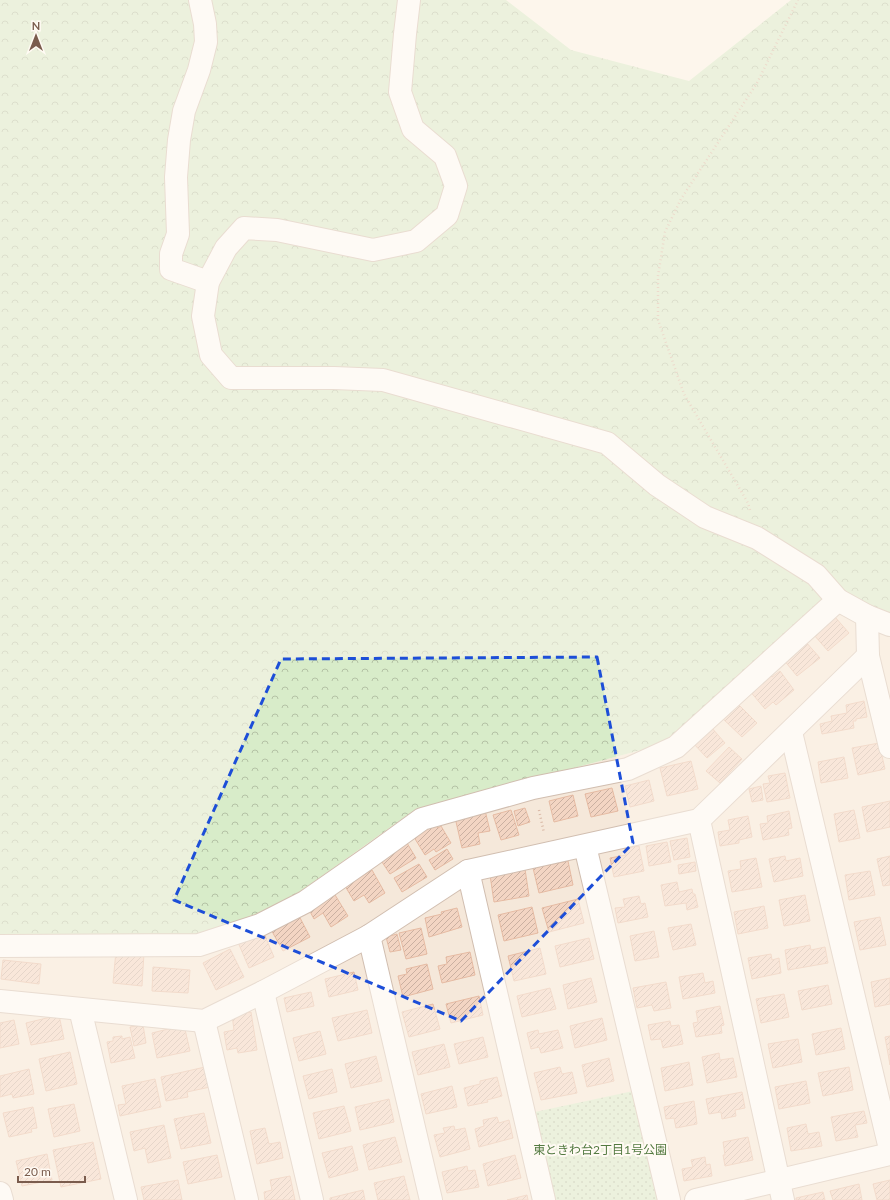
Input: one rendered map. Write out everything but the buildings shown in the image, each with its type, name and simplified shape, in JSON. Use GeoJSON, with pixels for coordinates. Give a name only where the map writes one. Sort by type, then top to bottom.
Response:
{"type":"FeatureCollection","features":[{"type":"Feature","properties":{"kind":"street"},"geometry":{"type":"LineString","coordinates":[[200,0],[205,24],[206,42],[199,70],[184,111],[179,140],[176,177],[178,234],[171,254],[171,269],[208,282]]}},
{"type":"Feature","properties":{"kind":"street"},"geometry":{"type":"LineString","coordinates":[[409,0],[400,92],[413,129],[444,156],[456,186],[447,215],[416,241],[373,250],[277,230],[244,228],[226,248],[208,282],[202,316],[211,355],[231,378],[334,378],[383,380],[607,443],[657,484],[705,516],[757,538],[816,575],[838,600],[867,616],[890,625]]}},
{"type":"Feature","properties":{"kind":"street"},"geometry":{"type":"LineString","coordinates":[[0,946],[199,945],[260,925],[305,902],[422,819],[534,788],[628,769],[676,747],[838,600]]}},
{"type":"Feature","properties":{"kind":"street"},"geometry":{"type":"LineString","coordinates":[[867,616],[868,656],[890,747]]}},
{"type":"Feature","properties":{"kind":"street"},"geometry":{"type":"LineString","coordinates":[[0,1002],[204,1021],[263,992],[369,936],[468,871],[699,820],[868,656]]}},
{"type":"Feature","properties":{"kind":"street"},"geometry":{"type":"LineString","coordinates":[[791,732],[890,1149]]}},
{"type":"Feature","properties":{"kind":"street"},"geometry":{"type":"LineString","coordinates":[[699,820],[780,1190]]}},
{"type":"Feature","properties":{"kind":"street"},"geometry":{"type":"LineString","coordinates":[[585,846],[669,1200]]}},
{"type":"Feature","properties":{"kind":"street"},"geometry":{"type":"LineString","coordinates":[[468,871],[544,1200]]}},
{"type":"Feature","properties":{"kind":"street"},"geometry":{"type":"LineString","coordinates":[[369,936],[431,1200]]}},
{"type":"Feature","properties":{"kind":"street"},"geometry":{"type":"LineString","coordinates":[[263,992],[312,1200]]}},
{"type":"Feature","properties":{"kind":"street"},"geometry":{"type":"LineString","coordinates":[[80,1009],[126,1200]]}},
{"type":"Feature","properties":{"kind":"street"},"geometry":{"type":"LineString","coordinates":[[204,1021],[247,1200]]}},
{"type":"Feature","properties":{"kind":"street"},"geometry":{"type":"LineString","coordinates":[[696,1200],[780,1190],[890,1154]]}},
{"type":"Feature","properties":{"kind":"street"},"geometry":{"type":"LineString","coordinates":[[0,1193],[2,1200]]}},
{"type":"Feature","properties":{"kind":"path"},"geometry":{"type":"LineString","coordinates":[[757,538],[748,503],[684,394],[658,320],[658,276],[665,232],[681,199],[757,83],[798,0]]}},
{"type":"Feature","properties":{"kind":"path"},"geometry":{"type":"LineString","coordinates":[[534,788],[549,854]]}},
{"type":"Feature","properties":{"kind":"highlighted area"},"geometry":{"type":"Polygon","coordinates":[[[597,657],[633,843],[461,1021],[174,900],[281,659],[597,657]]]}},
{"type":"Feature","properties":{"kind":"shaded area"},"geometry":{"type":"Polygon","coordinates":[[[837,592],[890,617],[890,1200],[0,1200],[0,937],[301,891],[413,811],[675,741],[837,592]]]}},
{"type":"Feature","properties":{"kind":"green space"},"geometry":{"type":"Polygon","coordinates":[[[0,0],[506,0],[571,50],[689,81],[791,0],[890,0],[890,617],[837,593],[675,741],[413,811],[301,891],[242,924],[186,939],[0,937],[0,0]]]}},
{"type":"Feature","properties":{"kind":"green space","name":"東ときわ台2丁目1号公園"},"geometry":{"type":"Polygon","coordinates":[[[638,1090],[658,1200],[555,1200],[535,1112],[638,1090]]]}}]}
